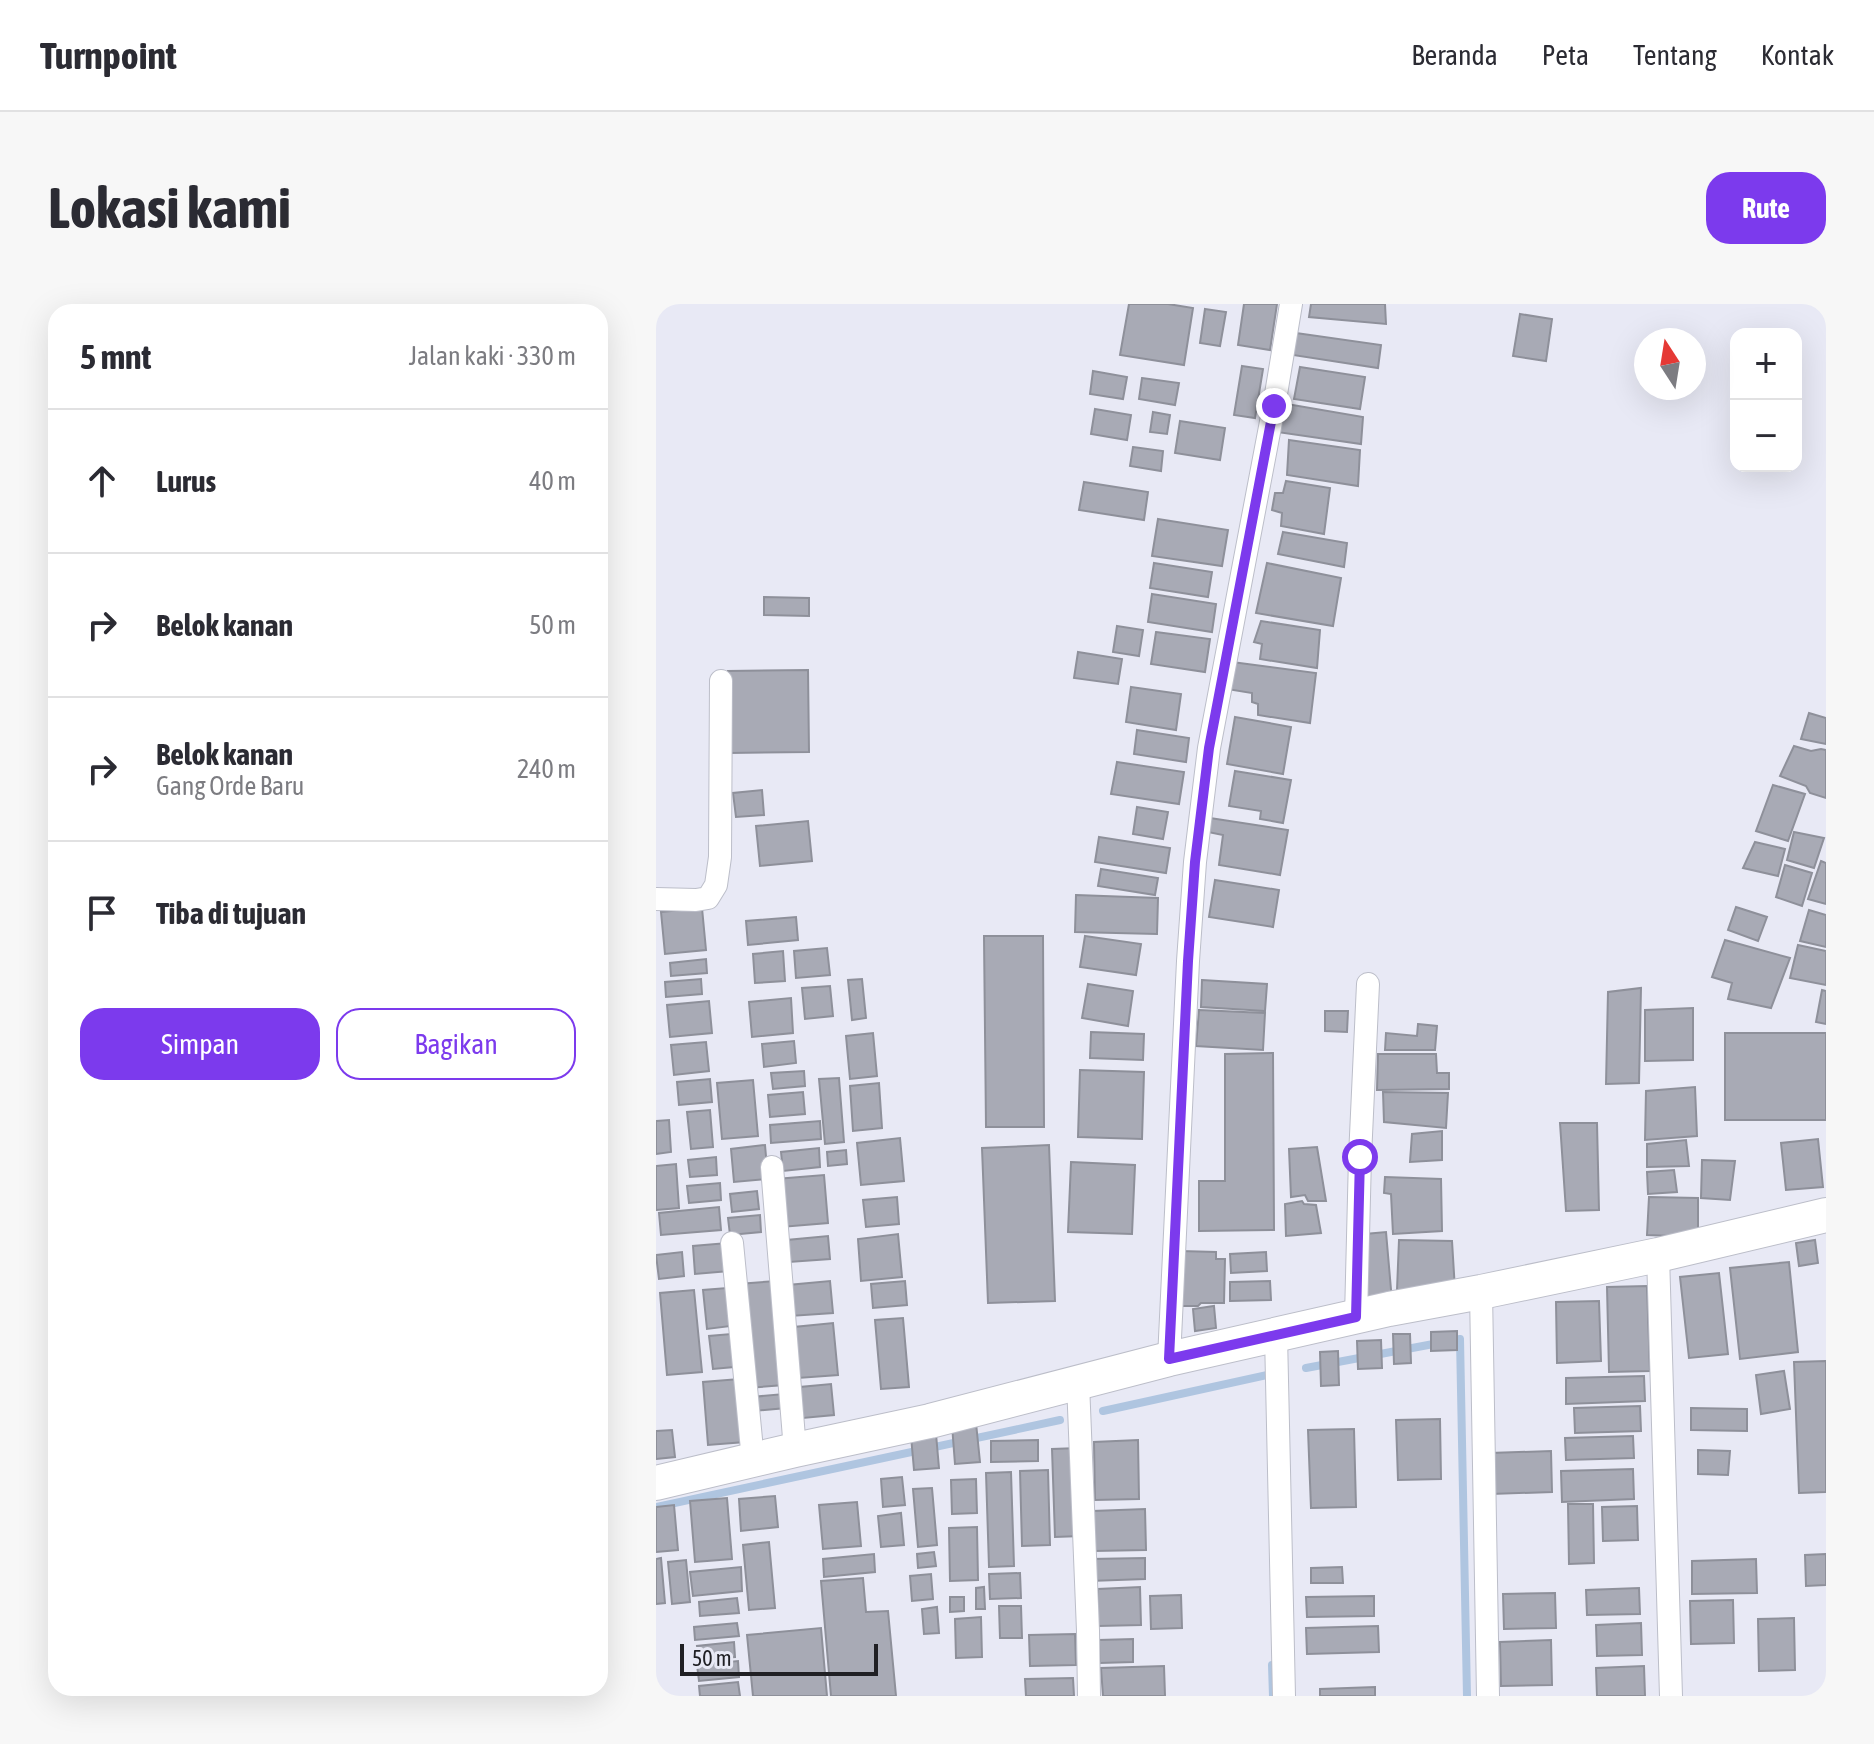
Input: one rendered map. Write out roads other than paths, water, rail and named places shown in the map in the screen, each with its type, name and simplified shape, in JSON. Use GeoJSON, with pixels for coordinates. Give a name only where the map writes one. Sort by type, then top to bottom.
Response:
{"type":"FeatureCollection","features":[{"type":"Feature","properties":{"kind":"main road"},"geometry":{"type":"LineString","coordinates":[[656,1483],[930,1421],[1169,1359],[1389,1309],[1658,1255],[1826,1215]]}},
{"type":"Feature","properties":{"kind":"street"},"geometry":{"type":"LineString","coordinates":[[1169,1359],[1195,862],[1209,748],[1291,304]]}},
{"type":"Feature","properties":{"kind":"street"},"geometry":{"type":"LineString","coordinates":[[656,899],[708,898],[716,885],[720,857],[721,681]]}},
{"type":"Feature","properties":{"kind":"street"},"geometry":{"type":"LineString","coordinates":[[1356,1317],[1368,984]]}},
{"type":"Feature","properties":{"kind":"street"},"geometry":{"type":"LineString","coordinates":[[772,1167],[795,1450]]}},
{"type":"Feature","properties":{"kind":"street"},"geometry":{"type":"LineString","coordinates":[[732,1243],[753,1460]]}},
{"type":"Feature","properties":{"kind":"street"},"geometry":{"type":"LineString","coordinates":[[1658,1255],[1671,1696]]}},
{"type":"Feature","properties":{"kind":"street"},"geometry":{"type":"LineString","coordinates":[[1481,1292],[1488,1696]]}},
{"type":"Feature","properties":{"kind":"street"},"geometry":{"type":"LineString","coordinates":[[1276,1335],[1284,1696]]}},
{"type":"Feature","properties":{"kind":"street"},"geometry":{"type":"LineString","coordinates":[[1078,1383],[1089,1696]]}},
{"type":"Feature","properties":{"kind":"waterway"},"geometry":{"type":"LineString","coordinates":[[1306,1368],[1460,1339],[1467,1696]]}},
{"type":"Feature","properties":{"kind":"waterway"},"geometry":{"type":"LineString","coordinates":[[1103,1411],[1272,1374]]}},
{"type":"Feature","properties":{"kind":"waterway"},"geometry":{"type":"LineString","coordinates":[[656,1507],[1060,1420]]}},
{"type":"Feature","properties":{"kind":"waterway"},"geometry":{"type":"LineString","coordinates":[[1272,1665],[1273,1696]]}}]}
